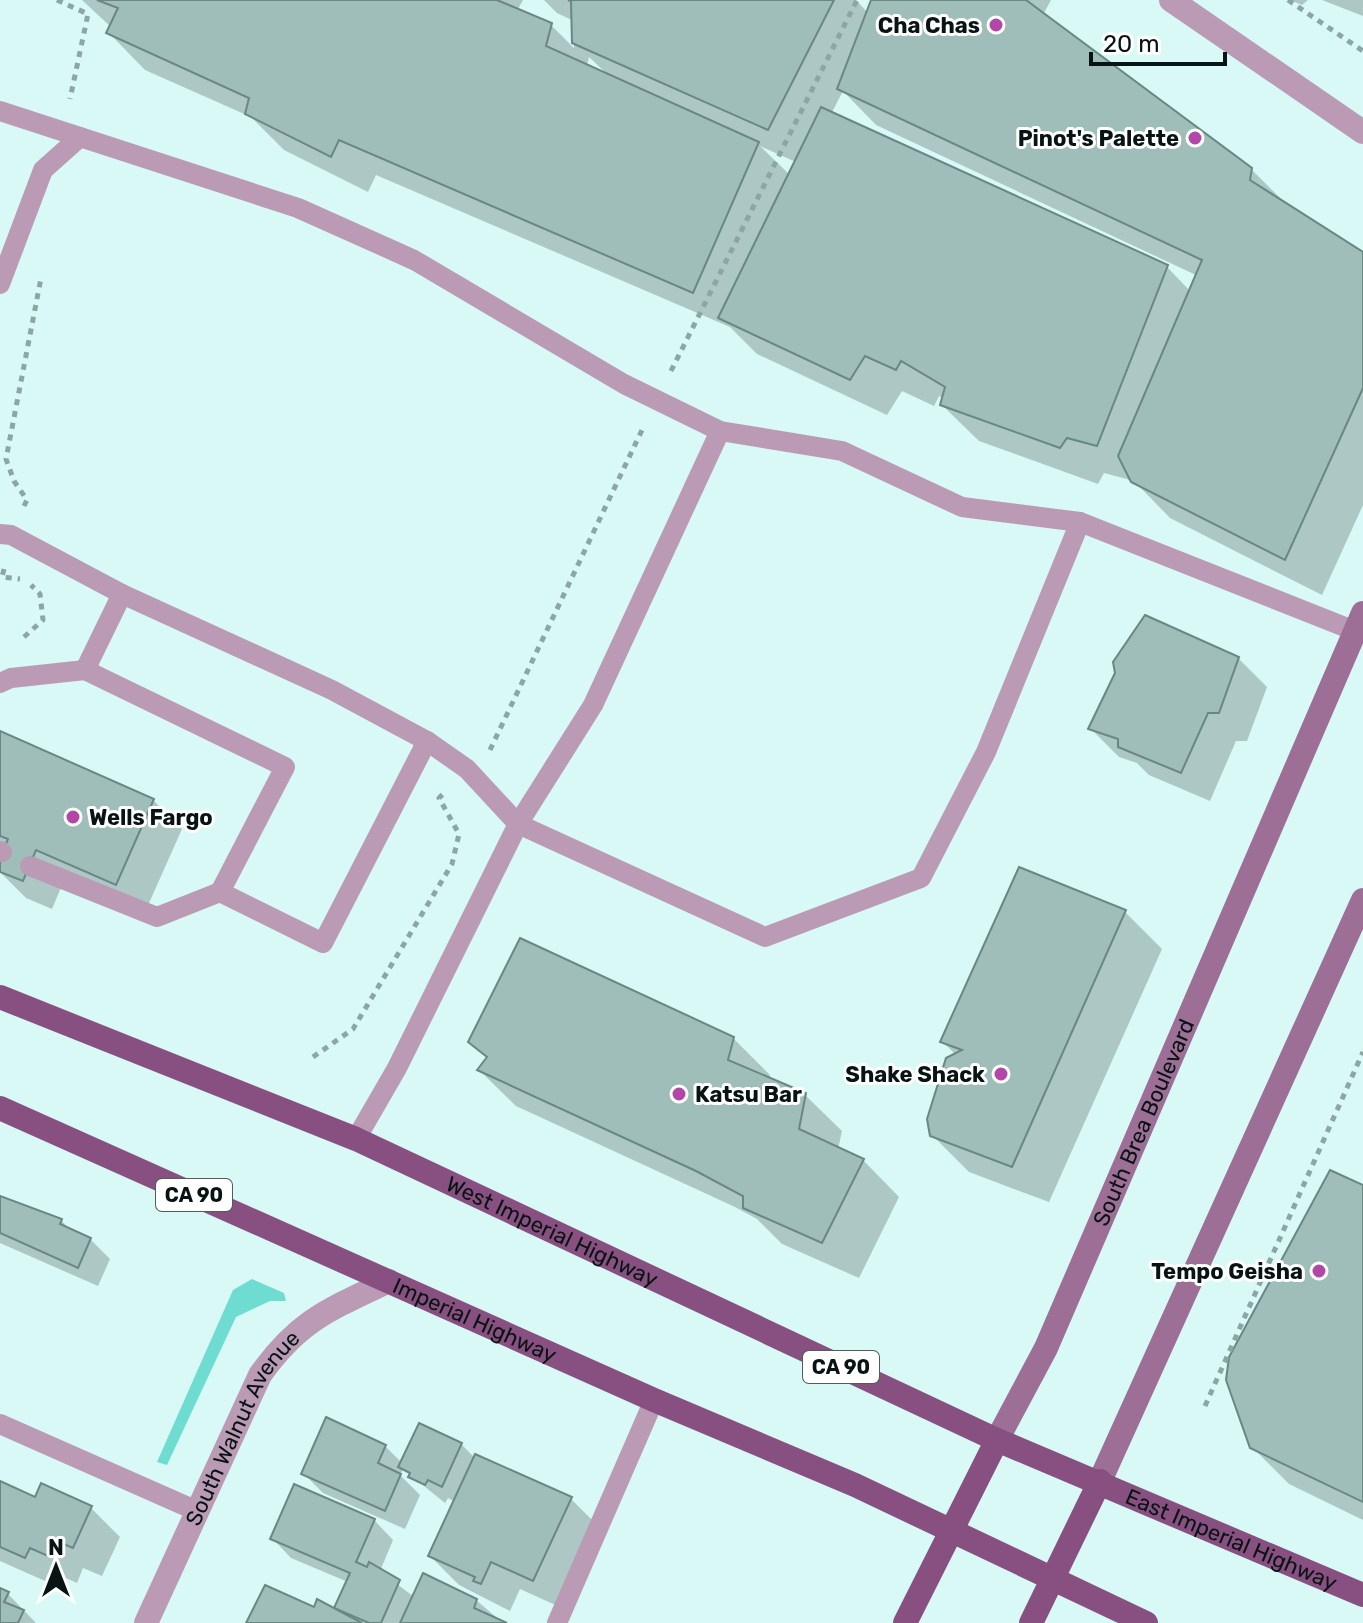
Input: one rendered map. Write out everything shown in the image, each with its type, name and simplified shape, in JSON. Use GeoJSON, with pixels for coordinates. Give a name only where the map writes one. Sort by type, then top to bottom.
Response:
{"type":"FeatureCollection","features":[{"type":"Feature","properties":{"kind":"main road","name":"South Brea Boulevard"},"geometry":{"type":"LineString","coordinates":[[905,1623],[951,1528],[1046,1348],[1359,622]]}},
{"type":"Feature","properties":{"kind":"main road"},"geometry":{"type":"LineString","coordinates":[[1031,1623],[1100,1481],[1363,900]]}},
{"type":"Feature","properties":{"kind":"main road","name":"West Imperial Highway"},"geometry":{"type":"LineString","coordinates":[[0,997],[356,1139],[997,1440],[1100,1481]]}},
{"type":"Feature","properties":{"kind":"main road","name":"Imperial Highway"},"geometry":{"type":"LineString","coordinates":[[0,1108],[654,1400],[738,1433],[951,1528]]}},
{"type":"Feature","properties":{"kind":"main road","name":"East Imperial Highway"},"geometry":{"type":"LineString","coordinates":[[1100,1481],[1363,1595]]}},
{"type":"Feature","properties":{"kind":"main road","name":"CA 90"},"geometry":{"type":"LineString","coordinates":[[951,1528],[1146,1623]]}},
{"type":"Feature","properties":{"kind":"street"},"geometry":{"type":"LineString","coordinates":[[1171,0],[1363,132]]}},
{"type":"Feature","properties":{"kind":"street","name":"South Walnut Avenue"},"geometry":{"type":"LineString","coordinates":[[146,1623],[260,1375],[283,1342],[311,1318],[389,1281]]}},
{"type":"Feature","properties":{"kind":"lane"},"geometry":{"type":"LineString","coordinates":[[0,111],[298,208],[414,260],[655,401],[720,431],[842,451],[962,507],[1080,522],[1359,622]]}},
{"type":"Feature","properties":{"kind":"lane"},"geometry":{"type":"LineString","coordinates":[[0,284],[43,170],[72,134]]}},
{"type":"Feature","properties":{"kind":"lane"},"geometry":{"type":"LineString","coordinates":[[356,1139],[397,1068],[518,824],[593,705],[720,431]]}},
{"type":"Feature","properties":{"kind":"lane"},"geometry":{"type":"LineString","coordinates":[[6,535],[122,594],[332,690],[427,741],[467,769],[518,824],[765,937],[921,878],[986,752],[1080,522]]}},
{"type":"Feature","properties":{"kind":"lane"},"geometry":{"type":"LineString","coordinates":[[85,670],[122,594]]}},
{"type":"Feature","properties":{"kind":"lane"},"geometry":{"type":"LineString","coordinates":[[0,683],[11,678],[85,670],[285,767],[220,892],[157,917],[30,866]]}},
{"type":"Feature","properties":{"kind":"lane"},"geometry":{"type":"LineString","coordinates":[[220,892],[323,943],[427,741]]}},
{"type":"Feature","properties":{"kind":"lane"},"geometry":{"type":"LineString","coordinates":[[557,1623],[654,1400]]}},
{"type":"Feature","properties":{"kind":"lane"},"geometry":{"type":"LineString","coordinates":[[0,1424],[197,1511]]}},
{"type":"Feature","properties":{"kind":"path"},"geometry":{"type":"LineString","coordinates":[[57,0],[88,14],[72,134]]}},
{"type":"Feature","properties":{"kind":"path"},"geometry":{"type":"LineString","coordinates":[[313,1057],[353,1029],[452,864],[459,834],[439,798],[491,748],[655,401],[816,89],[857,0]]}},
{"type":"Feature","properties":{"kind":"path"},"geometry":{"type":"LineString","coordinates":[[1288,0],[1363,51]]}},
{"type":"Feature","properties":{"kind":"path"},"geometry":{"type":"LineString","coordinates":[[24,637],[43,620],[40,594],[25,580],[2,577],[6,535],[27,500],[14,481],[6,459],[41,274]]}},
{"type":"Feature","properties":{"kind":"path"},"geometry":{"type":"LineString","coordinates":[[1205,1406],[1363,1052]]}},
{"type":"Feature","properties":{"kind":"shaded area"},"geometry":{"type":"Polygon","coordinates":[[[252,1279],[284,1293],[286,1301],[270,1301],[236,1317],[167,1465],[157,1462],[233,1290],[252,1279]]]}},
{"type":"Feature","properties":{"kind":"building"},"geometry":{"type":"Polygon","coordinates":[[[97,0],[497,0],[552,23],[546,46],[759,142],[693,293],[339,140],[331,157],[245,114],[249,98],[106,33],[118,8],[97,0]]]}},
{"type":"Feature","properties":{"kind":"building"},"geometry":{"type":"Polygon","coordinates":[[[568,0],[834,0],[768,130],[572,43],[571,1],[568,0]]]}},
{"type":"Feature","properties":{"kind":"building"},"geometry":{"type":"Polygon","coordinates":[[[871,0],[1026,0],[1252,168],[1250,180],[1363,252],[1363,388],[1285,560],[1131,482],[1118,456],[1202,260],[837,89],[871,0]]]}},
{"type":"Feature","properties":{"kind":"building"},"geometry":{"type":"Polygon","coordinates":[[[821,107],[1168,265],[1097,446],[1067,438],[1060,448],[940,405],[945,387],[901,361],[896,370],[865,356],[850,380],[718,318],[821,107]]]}},
{"type":"Feature","properties":{"kind":"building"},"geometry":{"type":"Polygon","coordinates":[[[1145,615],[1239,657],[1219,713],[1208,713],[1181,773],[1118,747],[1118,739],[1088,729],[1115,673],[1113,662],[1145,615]]]}},
{"type":"Feature","properties":{"kind":"building","name":"Wells Fargo"},"geometry":{"type":"Polygon","coordinates":[[[0,731],[154,799],[116,885],[36,850],[23,881],[0,872],[0,857],[8,839],[0,836],[0,731]]]}},
{"type":"Feature","properties":{"kind":"building"},"geometry":{"type":"Polygon","coordinates":[[[1019,867],[1126,910],[1012,1167],[930,1136],[927,1119],[946,1058],[962,1050],[940,1042],[1019,867]]]}},
{"type":"Feature","properties":{"kind":"building"},"geometry":{"type":"Polygon","coordinates":[[[520,938],[734,1037],[728,1060],[806,1093],[799,1129],[864,1159],[822,1243],[743,1208],[743,1196],[696,1171],[477,1070],[487,1057],[468,1042],[520,938]]]}},
{"type":"Feature","properties":{"kind":"building","name":"Tempo Geisha"},"geometry":{"type":"Polygon","coordinates":[[[1330,1170],[1363,1185],[1363,1502],[1250,1448],[1226,1380],[1229,1357],[1330,1170]]]}},
{"type":"Feature","properties":{"kind":"building"},"geometry":{"type":"Polygon","coordinates":[[[0,1196],[62,1219],[60,1224],[91,1238],[78,1268],[0,1233],[0,1196]]]}},
{"type":"Feature","properties":{"kind":"building"},"geometry":{"type":"Polygon","coordinates":[[[326,1417],[386,1445],[378,1463],[401,1474],[385,1511],[301,1474],[326,1417]]]}},
{"type":"Feature","properties":{"kind":"building"},"geometry":{"type":"Polygon","coordinates":[[[419,1423],[462,1443],[442,1487],[428,1480],[425,1485],[408,1477],[410,1473],[398,1467],[419,1423]]]}},
{"type":"Feature","properties":{"kind":"building"},"geometry":{"type":"Polygon","coordinates":[[[475,1454],[572,1497],[533,1581],[491,1562],[481,1584],[473,1581],[475,1577],[428,1556],[475,1454]]]}},
{"type":"Feature","properties":{"kind":"building"},"geometry":{"type":"Polygon","coordinates":[[[0,1481],[35,1497],[41,1483],[92,1506],[73,1548],[54,1540],[48,1556],[30,1548],[25,1558],[0,1547],[0,1481]]]}},
{"type":"Feature","properties":{"kind":"building"},"geometry":{"type":"Polygon","coordinates":[[[294,1484],[375,1519],[356,1562],[367,1567],[369,1562],[400,1580],[381,1623],[369,1623],[334,1608],[350,1573],[270,1539],[294,1484]]]}},
{"type":"Feature","properties":{"kind":"building"},"geometry":{"type":"Polygon","coordinates":[[[423,1573],[477,1599],[474,1608],[507,1623],[400,1623],[423,1573]]]}},
{"type":"Feature","properties":{"kind":"building"},"geometry":{"type":"Polygon","coordinates":[[[265,1585],[314,1607],[317,1599],[362,1623],[246,1623],[265,1585]]]}},
{"type":"Feature","properties":{"kind":"building"},"geometry":{"type":"Polygon","coordinates":[[[0,1588],[9,1592],[4,1602],[24,1610],[18,1623],[0,1623],[0,1588]]]}},
{"type":"Feature","properties":{"kind":"place","name":"Cha Chas"},"geometry":{"type":"Point","coordinates":[996,25]}},
{"type":"Feature","properties":{"kind":"place","name":"Pinot's Palette"},"geometry":{"type":"Point","coordinates":[1195,138]}},
{"type":"Feature","properties":{"kind":"place","name":"Wells Fargo"},"geometry":{"type":"Point","coordinates":[73,817]}},
{"type":"Feature","properties":{"kind":"place","name":"Shake Shack"},"geometry":{"type":"Point","coordinates":[1001,1074]}},
{"type":"Feature","properties":{"kind":"place","name":"Katsu Bar"},"geometry":{"type":"Point","coordinates":[679,1094]}},
{"type":"Feature","properties":{"kind":"place","name":"Tempo Geisha"},"geometry":{"type":"Point","coordinates":[1319,1271]}}]}
